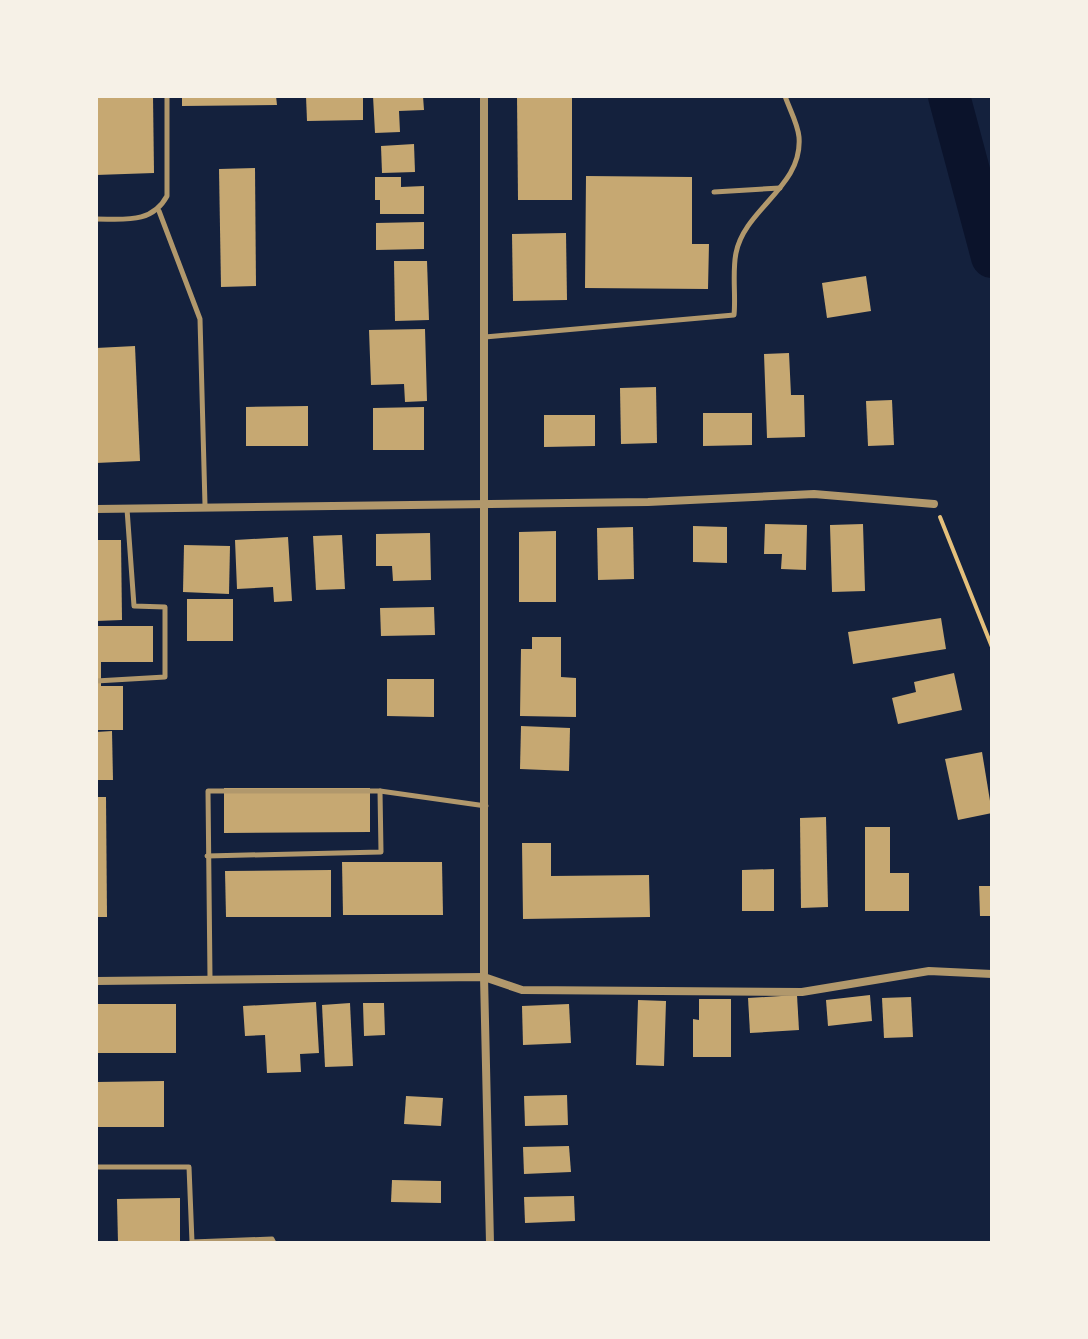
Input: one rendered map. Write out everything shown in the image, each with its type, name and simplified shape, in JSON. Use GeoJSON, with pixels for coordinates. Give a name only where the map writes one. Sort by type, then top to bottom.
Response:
{"type":"FeatureCollection","features":[{"type":"Feature","properties":{"kind":"street"},"geometry":{"type":"LineString","coordinates":[[484,96],[484,977],[490,1243]]}},
{"type":"Feature","properties":{"kind":"street"},"geometry":{"type":"LineString","coordinates":[[96,509],[205,505],[648,502],[814,494],[934,504]]}},
{"type":"Feature","properties":{"kind":"street"},"geometry":{"type":"LineString","coordinates":[[96,981],[484,977],[522,990],[802,992],[929,971],[992,974]]}},
{"type":"Feature","properties":{"kind":"lane"},"geometry":{"type":"LineString","coordinates":[[96,219],[138,219],[159,211],[167,196],[167,96]]}},
{"type":"Feature","properties":{"kind":"lane"},"geometry":{"type":"LineString","coordinates":[[485,337],[734,315],[736,252],[755,215],[781,188],[795,166],[799,136],[785,96]]}},
{"type":"Feature","properties":{"kind":"lane"},"geometry":{"type":"LineString","coordinates":[[714,192],[781,188]]}},
{"type":"Feature","properties":{"kind":"lane"},"geometry":{"type":"LineString","coordinates":[[159,211],[200,319],[205,505]]}},
{"type":"Feature","properties":{"kind":"lane"},"geometry":{"type":"LineString","coordinates":[[96,681],[165,677],[165,607],[134,606],[127,508]]}},
{"type":"Feature","properties":{"kind":"lane"},"geometry":{"type":"LineString","coordinates":[[210,978],[208,791],[380,791],[486,806]]}},
{"type":"Feature","properties":{"kind":"lane"},"geometry":{"type":"LineString","coordinates":[[207,856],[381,852],[380,791]]}},
{"type":"Feature","properties":{"kind":"lane"},"geometry":{"type":"LineString","coordinates":[[96,1167],[189,1167],[192,1242],[272,1239],[274,1243]]}},
{"type":"Feature","properties":{"kind":"path"},"geometry":{"type":"LineString","coordinates":[[934,504],[992,647]]}},
{"type":"Feature","properties":{"kind":"building"},"geometry":{"type":"Polygon","coordinates":[[[96,96],[153,96],[154,173],[96,175],[96,96]]]}},
{"type":"Feature","properties":{"kind":"building"},"geometry":{"type":"Polygon","coordinates":[[[182,96],[276,96],[277,105],[182,106],[182,96]]]}},
{"type":"Feature","properties":{"kind":"building"},"geometry":{"type":"Polygon","coordinates":[[[306,96],[363,96],[363,120],[307,121],[306,96]]]}},
{"type":"Feature","properties":{"kind":"building"},"geometry":{"type":"Polygon","coordinates":[[[373,96],[423,96],[424,110],[399,111],[400,132],[375,133],[373,96]]]}},
{"type":"Feature","properties":{"kind":"building"},"geometry":{"type":"Polygon","coordinates":[[[517,96],[572,96],[572,200],[518,200],[517,96]]]}},
{"type":"Feature","properties":{"kind":"building"},"geometry":{"type":"Polygon","coordinates":[[[414,144],[415,172],[382,173],[381,146],[414,144]]]}},
{"type":"Feature","properties":{"kind":"building"},"geometry":{"type":"Polygon","coordinates":[[[255,168],[256,286],[221,287],[219,169],[255,168]]]}},
{"type":"Feature","properties":{"kind":"building"},"geometry":{"type":"Polygon","coordinates":[[[586,176],[692,177],[692,244],[709,244],[708,289],[585,288],[586,176]]]}},
{"type":"Feature","properties":{"kind":"building"},"geometry":{"type":"Polygon","coordinates":[[[375,177],[401,177],[401,187],[424,186],[424,214],[380,214],[380,200],[375,200],[375,177]]]}},
{"type":"Feature","properties":{"kind":"building"},"geometry":{"type":"Polygon","coordinates":[[[424,222],[424,249],[376,250],[376,223],[424,222]]]}},
{"type":"Feature","properties":{"kind":"building"},"geometry":{"type":"Polygon","coordinates":[[[566,233],[567,300],[513,301],[512,234],[566,233]]]}},
{"type":"Feature","properties":{"kind":"building"},"geometry":{"type":"Polygon","coordinates":[[[394,261],[427,261],[429,320],[395,321],[394,261]]]}},
{"type":"Feature","properties":{"kind":"building"},"geometry":{"type":"Polygon","coordinates":[[[866,276],[871,311],[827,318],[822,283],[866,276]]]}},
{"type":"Feature","properties":{"kind":"building"},"geometry":{"type":"Polygon","coordinates":[[[425,329],[427,401],[405,402],[404,384],[371,385],[369,330],[425,329]]]}},
{"type":"Feature","properties":{"kind":"building"},"geometry":{"type":"Polygon","coordinates":[[[135,346],[140,461],[96,463],[96,348],[135,346]]]}},
{"type":"Feature","properties":{"kind":"building"},"geometry":{"type":"Polygon","coordinates":[[[789,353],[791,395],[804,395],[805,437],[767,438],[764,354],[789,353]]]}},
{"type":"Feature","properties":{"kind":"building"},"geometry":{"type":"Polygon","coordinates":[[[656,387],[657,443],[621,444],[620,388],[656,387]]]}},
{"type":"Feature","properties":{"kind":"building"},"geometry":{"type":"Polygon","coordinates":[[[892,400],[894,445],[868,446],[866,401],[892,400]]]}},
{"type":"Feature","properties":{"kind":"building"},"geometry":{"type":"Polygon","coordinates":[[[308,406],[308,446],[246,446],[246,407],[308,406]]]}},
{"type":"Feature","properties":{"kind":"building"},"geometry":{"type":"Polygon","coordinates":[[[424,407],[424,450],[373,450],[373,408],[424,407]]]}},
{"type":"Feature","properties":{"kind":"building"},"geometry":{"type":"Polygon","coordinates":[[[703,413],[752,413],[752,445],[703,446],[703,413]]]}},
{"type":"Feature","properties":{"kind":"building"},"geometry":{"type":"Polygon","coordinates":[[[544,415],[595,415],[595,446],[544,447],[544,415]]]}},
{"type":"Feature","properties":{"kind":"building"},"geometry":{"type":"Polygon","coordinates":[[[765,524],[807,525],[806,570],[781,569],[782,554],[764,554],[765,524]]]}},
{"type":"Feature","properties":{"kind":"building"},"geometry":{"type":"Polygon","coordinates":[[[863,524],[865,591],[832,592],[830,525],[863,524]]]}},
{"type":"Feature","properties":{"kind":"building"},"geometry":{"type":"Polygon","coordinates":[[[693,526],[727,527],[727,563],[693,562],[693,526]]]}},
{"type":"Feature","properties":{"kind":"building"},"geometry":{"type":"Polygon","coordinates":[[[633,527],[634,579],[598,580],[597,528],[633,527]]]}},
{"type":"Feature","properties":{"kind":"building"},"geometry":{"type":"Polygon","coordinates":[[[556,531],[556,602],[519,602],[519,532],[556,531]]]}},
{"type":"Feature","properties":{"kind":"building"},"geometry":{"type":"Polygon","coordinates":[[[430,533],[431,580],[393,581],[392,566],[376,566],[376,534],[430,533]]]}},
{"type":"Feature","properties":{"kind":"building"},"geometry":{"type":"Polygon","coordinates":[[[342,535],[345,589],[316,590],[313,536],[342,535]]]}},
{"type":"Feature","properties":{"kind":"building"},"geometry":{"type":"Polygon","coordinates":[[[288,537],[292,601],[274,602],[273,587],[237,589],[235,540],[288,537]]]}},
{"type":"Feature","properties":{"kind":"building"},"geometry":{"type":"Polygon","coordinates":[[[96,540],[121,540],[122,620],[96,621],[96,540]]]}},
{"type":"Feature","properties":{"kind":"building"},"geometry":{"type":"Polygon","coordinates":[[[184,545],[230,546],[229,594],[183,592],[184,545]]]}},
{"type":"Feature","properties":{"kind":"building"},"geometry":{"type":"Polygon","coordinates":[[[187,599],[233,599],[233,641],[187,641],[187,599]]]}},
{"type":"Feature","properties":{"kind":"building"},"geometry":{"type":"Polygon","coordinates":[[[434,607],[435,635],[381,636],[380,608],[434,607]]]}},
{"type":"Feature","properties":{"kind":"building"},"geometry":{"type":"Polygon","coordinates":[[[941,618],[946,649],[853,664],[848,632],[941,618]]]}},
{"type":"Feature","properties":{"kind":"building"},"geometry":{"type":"Polygon","coordinates":[[[96,626],[153,626],[153,662],[101,662],[101,686],[123,686],[123,730],[96,730],[96,626]]]}},
{"type":"Feature","properties":{"kind":"building"},"geometry":{"type":"Polygon","coordinates":[[[532,637],[561,637],[561,677],[576,678],[576,717],[520,716],[521,649],[532,649],[532,637]]]}},
{"type":"Feature","properties":{"kind":"building"},"geometry":{"type":"Polygon","coordinates":[[[954,673],[962,710],[898,724],[892,698],[916,692],[914,682],[954,673]]]}},
{"type":"Feature","properties":{"kind":"building"},"geometry":{"type":"Polygon","coordinates":[[[387,679],[434,679],[434,717],[387,716],[387,679]]]}},
{"type":"Feature","properties":{"kind":"building"},"geometry":{"type":"Polygon","coordinates":[[[521,726],[570,728],[569,771],[520,769],[521,726]]]}},
{"type":"Feature","properties":{"kind":"building"},"geometry":{"type":"Polygon","coordinates":[[[112,731],[113,780],[96,780],[96,732],[112,731]]]}},
{"type":"Feature","properties":{"kind":"building"},"geometry":{"type":"Polygon","coordinates":[[[982,752],[992,813],[958,820],[945,759],[982,752]]]}},
{"type":"Feature","properties":{"kind":"building"},"geometry":{"type":"Polygon","coordinates":[[[224,788],[370,788],[370,832],[224,833],[224,788]]]}},
{"type":"Feature","properties":{"kind":"building"},"geometry":{"type":"Polygon","coordinates":[[[96,797],[106,797],[107,917],[96,917],[96,797]]]}},
{"type":"Feature","properties":{"kind":"building"},"geometry":{"type":"Polygon","coordinates":[[[826,817],[828,907],[801,908],[800,818],[826,817]]]}},
{"type":"Feature","properties":{"kind":"building"},"geometry":{"type":"Polygon","coordinates":[[[865,827],[890,827],[890,873],[909,873],[909,911],[865,911],[865,827]]]}},
{"type":"Feature","properties":{"kind":"building"},"geometry":{"type":"Polygon","coordinates":[[[522,843],[551,843],[551,876],[649,875],[650,917],[523,919],[522,843]]]}},
{"type":"Feature","properties":{"kind":"building"},"geometry":{"type":"Polygon","coordinates":[[[342,862],[442,862],[443,915],[343,915],[342,862]]]}},
{"type":"Feature","properties":{"kind":"building"},"geometry":{"type":"Polygon","coordinates":[[[774,869],[774,911],[742,911],[742,870],[774,869]]]}},
{"type":"Feature","properties":{"kind":"building"},"geometry":{"type":"Polygon","coordinates":[[[331,870],[331,917],[226,917],[225,871],[331,870]]]}},
{"type":"Feature","properties":{"kind":"building"},"geometry":{"type":"Polygon","coordinates":[[[979,886],[992,886],[992,916],[980,916],[979,886]]]}},
{"type":"Feature","properties":{"kind":"building"},"geometry":{"type":"Polygon","coordinates":[[[797,995],[799,1030],[750,1033],[748,998],[797,995]]]}},
{"type":"Feature","properties":{"kind":"building"},"geometry":{"type":"Polygon","coordinates":[[[870,995],[872,1021],[828,1026],[826,1000],[870,995]]]}},
{"type":"Feature","properties":{"kind":"building"},"geometry":{"type":"Polygon","coordinates":[[[911,997],[913,1037],[884,1038],[882,998],[911,997]]]}},
{"type":"Feature","properties":{"kind":"building"},"geometry":{"type":"Polygon","coordinates":[[[699,999],[731,999],[731,1057],[693,1057],[693,1019],[699,1020],[699,999]]]}},
{"type":"Feature","properties":{"kind":"building"},"geometry":{"type":"Polygon","coordinates":[[[638,1000],[666,1001],[664,1066],[636,1065],[638,1000]]]}},
{"type":"Feature","properties":{"kind":"building"},"geometry":{"type":"Polygon","coordinates":[[[316,1002],[319,1053],[300,1054],[301,1072],[267,1073],[265,1035],[245,1036],[243,1006],[316,1002]]]}},
{"type":"Feature","properties":{"kind":"building"},"geometry":{"type":"Polygon","coordinates":[[[350,1003],[353,1066],[325,1067],[322,1005],[350,1003]]]}},
{"type":"Feature","properties":{"kind":"building"},"geometry":{"type":"Polygon","coordinates":[[[363,1003],[384,1003],[385,1035],[364,1036],[363,1003]]]}},
{"type":"Feature","properties":{"kind":"building"},"geometry":{"type":"Polygon","coordinates":[[[96,1004],[176,1004],[176,1053],[96,1053],[96,1004]]]}},
{"type":"Feature","properties":{"kind":"building"},"geometry":{"type":"Polygon","coordinates":[[[569,1004],[571,1043],[523,1045],[522,1006],[569,1004]]]}},
{"type":"Feature","properties":{"kind":"building"},"geometry":{"type":"Polygon","coordinates":[[[164,1081],[164,1127],[96,1127],[96,1082],[164,1081]]]}},
{"type":"Feature","properties":{"kind":"building"},"geometry":{"type":"Polygon","coordinates":[[[567,1095],[568,1125],[525,1126],[524,1096],[567,1095]]]}},
{"type":"Feature","properties":{"kind":"building"},"geometry":{"type":"Polygon","coordinates":[[[406,1096],[443,1098],[441,1126],[404,1124],[406,1096]]]}},
{"type":"Feature","properties":{"kind":"building"},"geometry":{"type":"Polygon","coordinates":[[[569,1146],[571,1172],[524,1174],[523,1147],[569,1146]]]}},
{"type":"Feature","properties":{"kind":"building"},"geometry":{"type":"Polygon","coordinates":[[[392,1180],[441,1181],[441,1203],[391,1202],[392,1180]]]}},
{"type":"Feature","properties":{"kind":"building"},"geometry":{"type":"Polygon","coordinates":[[[574,1196],[575,1221],[525,1223],[524,1197],[574,1196]]]}},
{"type":"Feature","properties":{"kind":"building"},"geometry":{"type":"Polygon","coordinates":[[[180,1198],[180,1243],[118,1243],[117,1199],[180,1198]]]}},
{"type":"Feature","properties":{"kind":"waterway"},"geometry":{"type":"LineString","coordinates":[[949,96],[992,257]]}}]}
